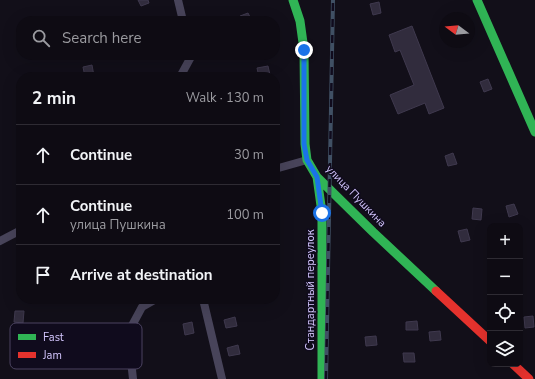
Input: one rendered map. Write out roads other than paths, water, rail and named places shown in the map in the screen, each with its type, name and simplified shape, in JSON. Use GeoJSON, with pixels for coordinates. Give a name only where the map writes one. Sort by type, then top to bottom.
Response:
{"type":"FeatureCollection","features":[{"type":"Feature","properties":{"kind":"main road","name":"улица Пушкина"},"geometry":{"type":"LineString","coordinates":[[293,0],[300,21],[304,50],[304,144],[307,160],[317,177],[373,232],[487,338]]}},
{"type":"Feature","properties":{"kind":"main road"},"geometry":{"type":"LineString","coordinates":[[477,0],[535,132]]}},
{"type":"Feature","properties":{"kind":"main road","name":"Стандартный переулок"},"geometry":{"type":"LineString","coordinates":[[317,177],[322,213],[322,379]]}},
{"type":"Feature","properties":{"kind":"main road"},"geometry":{"type":"LineString","coordinates":[[516,367],[529,379]]}},
{"type":"Feature","properties":{"kind":"street"},"geometry":{"type":"LineString","coordinates":[[178,0],[182,16]]}},
{"type":"Feature","properties":{"kind":"street"},"geometry":{"type":"LineString","coordinates":[[183,72],[189,60]]}},
{"type":"Feature","properties":{"kind":"street"},"geometry":{"type":"LineString","coordinates":[[280,168],[307,160]]}},
{"type":"Feature","properties":{"kind":"street"},"geometry":{"type":"LineString","coordinates":[[0,241],[16,233]]}},
{"type":"Feature","properties":{"kind":"street"},"geometry":{"type":"LineString","coordinates":[[133,323],[142,307],[147,304]]}},
{"type":"Feature","properties":{"kind":"street"},"geometry":{"type":"LineString","coordinates":[[204,304],[222,379]]}},
{"type":"Feature","properties":{"kind":"street"},"geometry":{"type":"LineString","coordinates":[[132,369],[133,379]]}},
{"type":"Feature","properties":{"kind":"railway"},"geometry":{"type":"LineString","coordinates":[[326,379],[333,0]]}}]}
